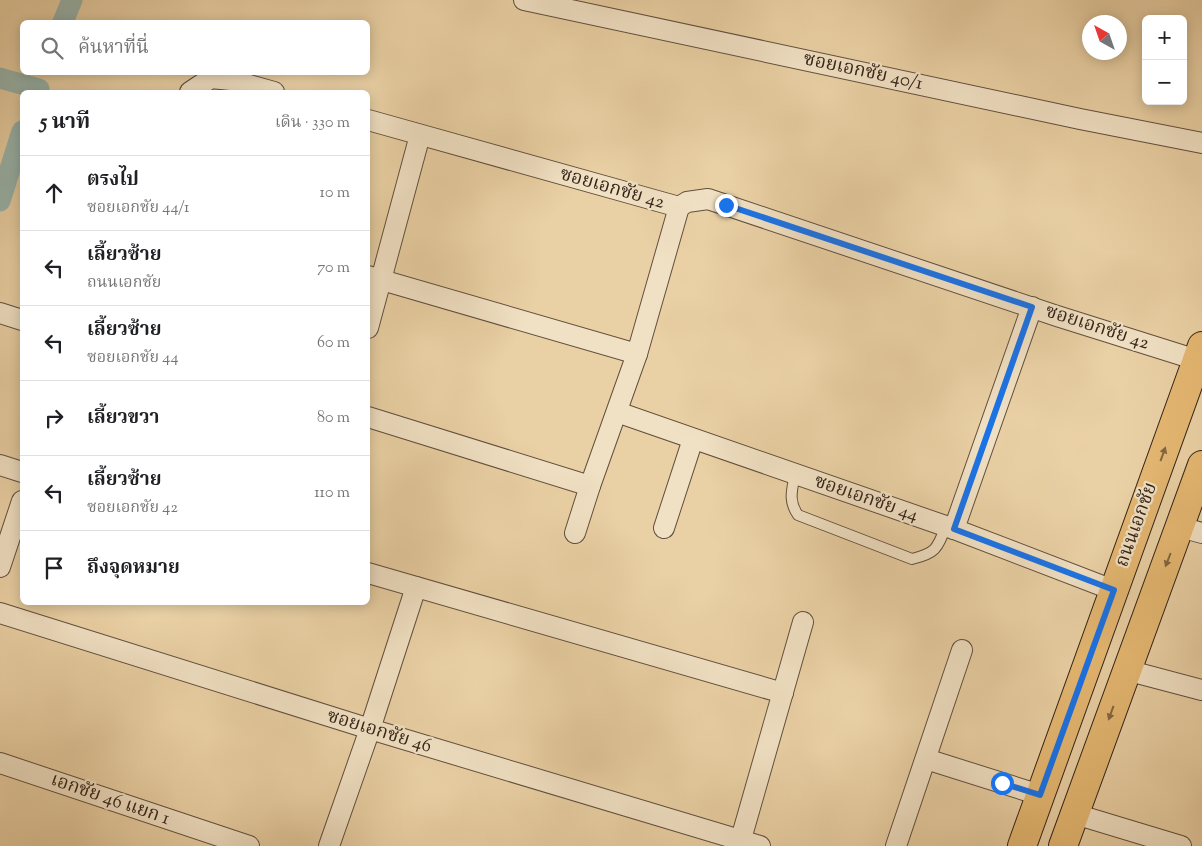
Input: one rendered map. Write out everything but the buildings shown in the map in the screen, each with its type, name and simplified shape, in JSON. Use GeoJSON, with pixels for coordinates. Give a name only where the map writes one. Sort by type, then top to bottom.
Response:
{"type":"FeatureCollection","features":[{"type":"Feature","properties":{"kind":"main road","name":"ถนนเอกชัย"},"geometry":{"type":"LineString","coordinates":[[1022,846],[1199,353]]}},
{"type":"Feature","properties":{"kind":"main road"},"geometry":{"type":"LineString","coordinates":[[1063,846],[1152,603],[1191,530],[1202,465]]}},
{"type":"Feature","properties":{"kind":"main road"},"geometry":{"type":"LineString","coordinates":[[1114,590],[1152,603]]}},
{"type":"Feature","properties":{"kind":"street","name":"ซอยเอกชัย 40/1"},"geometry":{"type":"LineString","coordinates":[[524,0],[1080,119],[1202,143]]}},
{"type":"Feature","properties":{"kind":"street"},"geometry":{"type":"LineString","coordinates":[[193,90],[211,78],[231,80],[267,90]]}},
{"type":"Feature","properties":{"kind":"street","name":"ซอยเอกชัย 42"},"geometry":{"type":"LineString","coordinates":[[370,121],[679,207],[687,202],[708,199],[1032,307],[1199,353]]}},
{"type":"Feature","properties":{"kind":"street"},"geometry":{"type":"LineString","coordinates":[[370,311],[374,278],[420,135]]}},
{"type":"Feature","properties":{"kind":"street"},"geometry":{"type":"LineString","coordinates":[[576,533],[590,486],[637,354],[679,207]]}},
{"type":"Feature","properties":{"kind":"street"},"geometry":{"type":"LineString","coordinates":[[374,278],[637,354]]}},
{"type":"Feature","properties":{"kind":"street"},"geometry":{"type":"LineString","coordinates":[[950,527],[1032,307]]}},
{"type":"Feature","properties":{"kind":"street"},"geometry":{"type":"LineString","coordinates":[[0,314],[20,319]]}},
{"type":"Feature","properties":{"kind":"street","name":"ซอยเอกชัย 44"},"geometry":{"type":"LineString","coordinates":[[617,412],[950,527],[1114,590]]}},
{"type":"Feature","properties":{"kind":"street"},"geometry":{"type":"LineString","coordinates":[[370,418],[590,486]]}},
{"type":"Feature","properties":{"kind":"street"},"geometry":{"type":"LineString","coordinates":[[664,528],[693,439]]}},
{"type":"Feature","properties":{"kind":"street"},"geometry":{"type":"LineString","coordinates":[[0,465],[20,471]]}},
{"type":"Feature","properties":{"kind":"street"},"geometry":{"type":"LineString","coordinates":[[0,567],[20,507]]}},
{"type":"Feature","properties":{"kind":"street"},"geometry":{"type":"LineString","coordinates":[[370,574],[784,693]]}},
{"type":"Feature","properties":{"kind":"street"},"geometry":{"type":"LineString","coordinates":[[330,846],[416,587]]}},
{"type":"Feature","properties":{"kind":"street","name":"ซอยเอกชัย 46"},"geometry":{"type":"LineString","coordinates":[[0,612],[739,843],[760,846]]}},
{"type":"Feature","properties":{"kind":"street"},"geometry":{"type":"LineString","coordinates":[[739,843],[803,622]]}},
{"type":"Feature","properties":{"kind":"street"},"geometry":{"type":"LineString","coordinates":[[896,846],[962,650]]}},
{"type":"Feature","properties":{"kind":"street"},"geometry":{"type":"LineString","coordinates":[[1126,670],[1202,690]]}},
{"type":"Feature","properties":{"kind":"street"},"geometry":{"type":"LineString","coordinates":[[926,759],[1040,795]]}},
{"type":"Feature","properties":{"kind":"street","name":"เอกชัย 46 แยก 1"},"geometry":{"type":"LineString","coordinates":[[0,763],[249,846]]}},
{"type":"Feature","properties":{"kind":"street"},"geometry":{"type":"LineString","coordinates":[[1075,814],[1181,846]]}},
{"type":"Feature","properties":{"kind":"lane"},"geometry":{"type":"LineString","coordinates":[[796,474],[790,495],[793,507],[798,515],[912,559],[925,556],[938,546],[950,527]]}},
{"type":"Feature","properties":{"kind":"waterway"},"geometry":{"type":"LineString","coordinates":[[64,20],[72,0]]}},
{"type":"Feature","properties":{"kind":"waterway"},"geometry":{"type":"LineString","coordinates":[[0,78],[39,89]]}},
{"type":"Feature","properties":{"kind":"waterway"},"geometry":{"type":"LineString","coordinates":[[0,201],[20,137]]}},
{"type":"Feature","properties":{"kind":"route"},"geometry":{"type":"LineString","coordinates":[[726,205],[1032,307],[954,529],[1114,590],[1040,795],[1002,783]]}}]}
